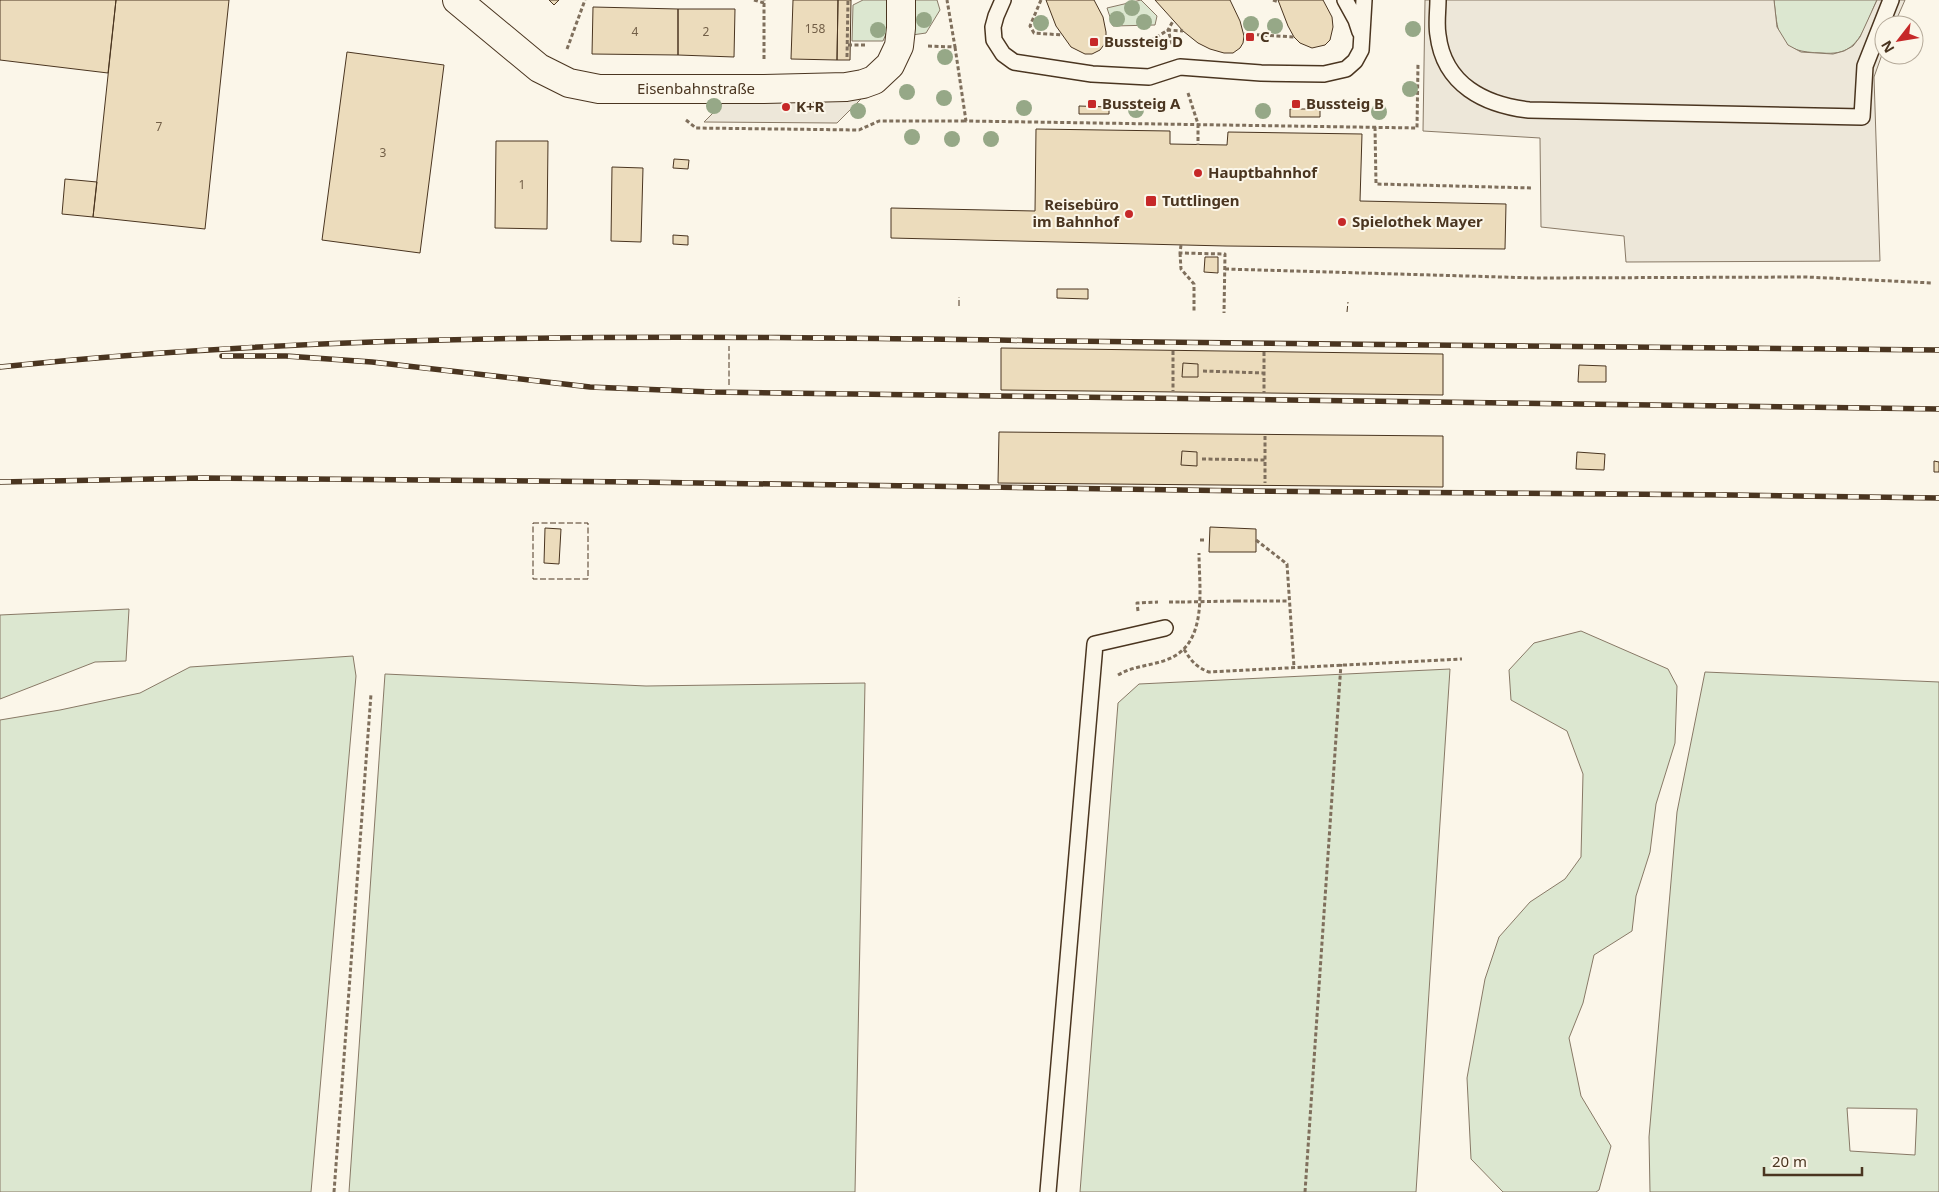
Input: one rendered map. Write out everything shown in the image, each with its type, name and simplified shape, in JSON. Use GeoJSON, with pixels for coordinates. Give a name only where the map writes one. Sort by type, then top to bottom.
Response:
{"type":"FeatureCollection","features":[{"type":"Feature","properties":{"kind":"street","name":"Eisenbahnstraße"},"geometry":{"type":"LineString","coordinates":[[457,0],[539,68],[556,78],[585,87],[599,89],[846,88],[868,82],[880,76],[890,65],[899,46],[901,0]]}},
{"type":"Feature","properties":{"kind":"lane"},"geometry":{"type":"LineString","coordinates":[[1003,0],[993,27],[994,40],[1003,54],[1014,62],[1092,74],[1149,77],[1180,67],[1261,73],[1336,73],[1346,69],[1355,61],[1361,50],[1364,0]]}},
{"type":"Feature","properties":{"kind":"lane"},"geometry":{"type":"LineString","coordinates":[[1345,0],[1356,20],[1363,39]]}},
{"type":"Feature","properties":{"kind":"lane"},"geometry":{"type":"LineString","coordinates":[[1438,0],[1438,35],[1443,54],[1452,73],[1461,83],[1486,101],[1509,108],[1862,117],[1865,66],[1891,0]]}},
{"type":"Feature","properties":{"kind":"lane"},"geometry":{"type":"LineString","coordinates":[[1048,1192],[1095,644],[1165,628]]}},
{"type":"Feature","properties":{"kind":"path"},"geometry":{"type":"LineString","coordinates":[[556,78],[585,0]]}},
{"type":"Feature","properties":{"kind":"path"},"geometry":{"type":"LineString","coordinates":[[754,0],[764,2],[764,89]]}},
{"type":"Feature","properties":{"kind":"path"},"geometry":{"type":"LineString","coordinates":[[846,88],[848,0]]}},
{"type":"Feature","properties":{"kind":"path"},"geometry":{"type":"LineString","coordinates":[[1041,0],[1030,26],[1034,33],[1062,35]]}},
{"type":"Feature","properties":{"kind":"path"},"geometry":{"type":"LineString","coordinates":[[1273,0],[1279,2]]}},
{"type":"Feature","properties":{"kind":"path"},"geometry":{"type":"LineString","coordinates":[[1106,39],[1147,43],[1168,30],[1183,31]]}},
{"type":"Feature","properties":{"kind":"path"},"geometry":{"type":"LineString","coordinates":[[1244,34],[1294,37]]}},
{"type":"Feature","properties":{"kind":"path"},"geometry":{"type":"LineString","coordinates":[[954,47],[966,121]]}},
{"type":"Feature","properties":{"kind":"path"},"geometry":{"type":"LineString","coordinates":[[682,117],[696,128],[859,130],[879,121],[1417,128],[1418,57]]}},
{"type":"Feature","properties":{"kind":"path"},"geometry":{"type":"LineString","coordinates":[[1198,124],[1198,145]]}},
{"type":"Feature","properties":{"kind":"path"},"geometry":{"type":"LineString","coordinates":[[1375,127],[1376,184],[1532,188]]}},
{"type":"Feature","properties":{"kind":"path"},"geometry":{"type":"LineString","coordinates":[[1181,245],[1181,269],[1194,284],[1194,313]]}},
{"type":"Feature","properties":{"kind":"path"},"geometry":{"type":"LineString","coordinates":[[1180,253],[1225,254],[1224,313]]}},
{"type":"Feature","properties":{"kind":"path"},"geometry":{"type":"LineString","coordinates":[[1225,269],[1536,278],[1807,277],[1933,283]]}},
{"type":"Feature","properties":{"kind":"path"},"geometry":{"type":"LineString","coordinates":[[1173,351],[1173,391]]}},
{"type":"Feature","properties":{"kind":"path"},"geometry":{"type":"LineString","coordinates":[[1264,352],[1264,392]]}},
{"type":"Feature","properties":{"kind":"path"},"geometry":{"type":"LineString","coordinates":[[1203,371],[1264,372]]}},
{"type":"Feature","properties":{"kind":"path"},"geometry":{"type":"LineString","coordinates":[[1264,436],[1265,484]]}},
{"type":"Feature","properties":{"kind":"path"},"geometry":{"type":"LineString","coordinates":[[1202,459],[1265,460]]}},
{"type":"Feature","properties":{"kind":"path"},"geometry":{"type":"LineString","coordinates":[[1200,540],[1206,540]]}},
{"type":"Feature","properties":{"kind":"path"},"geometry":{"type":"LineString","coordinates":[[1256,540],[1287,564],[1294,667]]}},
{"type":"Feature","properties":{"kind":"path"},"geometry":{"type":"LineString","coordinates":[[1181,602],[1290,601]]}},
{"type":"Feature","properties":{"kind":"path"},"geometry":{"type":"LineString","coordinates":[[1184,650],[1190,660],[1198,667],[1209,672],[1341,664],[1462,660]]}},
{"type":"Feature","properties":{"kind":"path"},"geometry":{"type":"LineString","coordinates":[[1305,1192],[1341,664]]}},
{"type":"Feature","properties":{"kind":"path"},"geometry":{"type":"LineString","coordinates":[[334,1192],[371,694]]}},
{"type":"Feature","properties":{"kind":"green space"},"geometry":{"type":"Polygon","coordinates":[[[863,0],[890,0],[889,27],[883,41],[852,41],[853,5],[863,0]]]}},
{"type":"Feature","properties":{"kind":"green space"},"geometry":{"type":"Polygon","coordinates":[[[911,0],[937,0],[940,10],[926,33],[912,35],[911,0]]]}},
{"type":"Feature","properties":{"kind":"green space"},"geometry":{"type":"Polygon","coordinates":[[[1141,0],[1157,16],[1155,25],[1113,26],[1107,8],[1141,0]]]}},
{"type":"Feature","properties":{"kind":"green space"},"geometry":{"type":"Polygon","coordinates":[[[1774,0],[1877,0],[1858,40],[1851,47],[1843,51],[1831,53],[1797,50],[1783,41],[1777,25],[1774,0]]]}},
{"type":"Feature","properties":{"kind":"green space"},"geometry":{"type":"Polygon","coordinates":[[[129,609],[126,661],[95,662],[0,699],[0,615],[129,609]]]}},
{"type":"Feature","properties":{"kind":"green space"},"geometry":{"type":"Polygon","coordinates":[[[1581,631],[1668,669],[1677,686],[1675,743],[1656,804],[1650,852],[1636,896],[1632,931],[1594,955],[1583,1003],[1569,1038],[1581,1096],[1611,1146],[1599,1190],[1596,1192],[1503,1192],[1471,1159],[1467,1078],[1485,979],[1499,937],[1530,902],[1565,879],[1581,857],[1583,774],[1567,731],[1511,700],[1509,670],[1534,643],[1581,631]]]}},
{"type":"Feature","properties":{"kind":"green space"},"geometry":{"type":"Polygon","coordinates":[[[353,656],[356,676],[311,1192],[0,1192],[0,720],[60,710],[140,693],[190,667],[353,656]]]}},
{"type":"Feature","properties":{"kind":"green space"},"geometry":{"type":"Polygon","coordinates":[[[1450,669],[1416,1192],[1080,1192],[1118,703],[1139,684],[1450,669]]]}},
{"type":"Feature","properties":{"kind":"green space"},"geometry":{"type":"Polygon","coordinates":[[[1705,672],[1939,682],[1939,1192],[1650,1192],[1649,1137],[1677,812],[1705,672]],[[1847,1108],[1850,1151],[1915,1155],[1917,1109],[1847,1108]]]}},
{"type":"Feature","properties":{"kind":"green space"},"geometry":{"type":"Polygon","coordinates":[[[385,674],[646,686],[865,683],[855,1192],[349,1192],[385,674]]]}},
{"type":"Feature","properties":{"kind":"shaded area"},"geometry":{"type":"Polygon","coordinates":[[[1425,0],[1774,0],[1777,27],[1788,45],[1801,52],[1833,54],[1853,46],[1860,37],[1877,0],[1905,0],[1898,15],[1874,15],[1874,65],[1878,65],[1874,77],[1880,261],[1626,262],[1624,236],[1541,227],[1540,138],[1423,131],[1425,0]]]}},
{"type":"Feature","properties":{"kind":"shaded area","name":"K+R"},"geometry":{"type":"Polygon","coordinates":[[[737,89],[868,92],[837,123],[704,122],[737,89]]]}},
{"type":"Feature","properties":{"kind":"building"},"geometry":{"type":"Polygon","coordinates":[[[0,0],[116,0],[108,73],[0,60],[0,0]]]}},
{"type":"Feature","properties":{"kind":"building"},"geometry":{"type":"Polygon","coordinates":[[[116,0],[229,0],[205,229],[93,217],[116,0]]]}},
{"type":"Feature","properties":{"kind":"building"},"geometry":{"type":"Polygon","coordinates":[[[549,0],[559,0],[554,5],[549,0]]]}},
{"type":"Feature","properties":{"kind":"building"},"geometry":{"type":"Polygon","coordinates":[[[793,0],[838,0],[837,60],[791,59],[793,0]]]}},
{"type":"Feature","properties":{"kind":"building"},"geometry":{"type":"Polygon","coordinates":[[[838,0],[851,0],[850,60],[837,60],[838,0]]]}},
{"type":"Feature","properties":{"kind":"building"},"geometry":{"type":"Polygon","coordinates":[[[1046,0],[1094,0],[1103,17],[1106,32],[1106,42],[1100,50],[1092,54],[1085,54],[1071,47],[1056,26],[1046,0]]]}},
{"type":"Feature","properties":{"kind":"building"},"geometry":{"type":"Polygon","coordinates":[[[1155,0],[1230,0],[1240,21],[1244,36],[1243,43],[1233,53],[1224,53],[1210,49],[1198,43],[1183,31],[1155,0]]]}},
{"type":"Feature","properties":{"kind":"building"},"geometry":{"type":"Polygon","coordinates":[[[1278,0],[1323,0],[1332,17],[1333,27],[1330,40],[1325,45],[1312,48],[1300,43],[1288,26],[1278,0]]]}},
{"type":"Feature","properties":{"kind":"building"},"geometry":{"type":"Polygon","coordinates":[[[593,7],[678,9],[678,55],[592,54],[593,7]]]}},
{"type":"Feature","properties":{"kind":"building"},"geometry":{"type":"Polygon","coordinates":[[[678,9],[735,9],[734,57],[678,55],[678,9]]]}},
{"type":"Feature","properties":{"kind":"building"},"geometry":{"type":"Polygon","coordinates":[[[347,52],[444,65],[420,253],[322,240],[347,52]]]}},
{"type":"Feature","properties":{"kind":"building"},"geometry":{"type":"Polygon","coordinates":[[[1079,106],[1109,107],[1109,114],[1079,114],[1079,106]]]}},
{"type":"Feature","properties":{"kind":"building"},"geometry":{"type":"Polygon","coordinates":[[[1290,109],[1320,109],[1320,117],[1290,117],[1290,109]]]}},
{"type":"Feature","properties":{"kind":"building","name":"Hauptbahnhof"},"geometry":{"type":"Polygon","coordinates":[[[1036,129],[1170,131],[1170,144],[1227,145],[1228,132],[1362,134],[1360,201],[1506,204],[1505,249],[1226,246],[891,238],[891,208],[1035,211],[1036,129]]]}},
{"type":"Feature","properties":{"kind":"building"},"geometry":{"type":"Polygon","coordinates":[[[496,141],[548,141],[547,229],[495,228],[496,141]]]}},
{"type":"Feature","properties":{"kind":"building"},"geometry":{"type":"Polygon","coordinates":[[[674,159],[689,160],[688,169],[673,168],[674,159]]]}},
{"type":"Feature","properties":{"kind":"building"},"geometry":{"type":"Polygon","coordinates":[[[612,167],[643,168],[641,242],[611,241],[612,167]]]}},
{"type":"Feature","properties":{"kind":"building"},"geometry":{"type":"Polygon","coordinates":[[[65,179],[97,182],[93,217],[62,214],[65,179]]]}},
{"type":"Feature","properties":{"kind":"building"},"geometry":{"type":"Polygon","coordinates":[[[673,235],[688,236],[688,245],[673,244],[673,235]]]}},
{"type":"Feature","properties":{"kind":"building"},"geometry":{"type":"Polygon","coordinates":[[[1205,257],[1218,257],[1218,273],[1204,272],[1205,257]]]}},
{"type":"Feature","properties":{"kind":"building"},"geometry":{"type":"Polygon","coordinates":[[[1057,289],[1088,289],[1088,299],[1057,298],[1057,289]]]}},
{"type":"Feature","properties":{"kind":"building"},"geometry":{"type":"Polygon","coordinates":[[[1001,348],[1443,354],[1443,395],[1001,390],[1001,348]]]}},
{"type":"Feature","properties":{"kind":"building"},"geometry":{"type":"Polygon","coordinates":[[[1183,363],[1198,364],[1198,377],[1182,377],[1183,363]]]}},
{"type":"Feature","properties":{"kind":"building"},"geometry":{"type":"Polygon","coordinates":[[[1579,365],[1606,366],[1606,382],[1578,382],[1579,365]]]}},
{"type":"Feature","properties":{"kind":"building"},"geometry":{"type":"Polygon","coordinates":[[[999,432],[1443,436],[1443,487],[998,483],[999,432]]]}},
{"type":"Feature","properties":{"kind":"building"},"geometry":{"type":"Polygon","coordinates":[[[1182,451],[1197,452],[1197,466],[1181,465],[1182,451]]]}},
{"type":"Feature","properties":{"kind":"building"},"geometry":{"type":"Polygon","coordinates":[[[1577,452],[1605,454],[1604,470],[1576,469],[1577,452]]]}},
{"type":"Feature","properties":{"kind":"building"},"geometry":{"type":"Polygon","coordinates":[[[1934,461],[1939,462],[1939,472],[1934,472],[1934,461]]]}},
{"type":"Feature","properties":{"kind":"building"},"geometry":{"type":"Polygon","coordinates":[[[1210,527],[1256,529],[1256,552],[1209,552],[1210,527]]]}},
{"type":"Feature","properties":{"kind":"building"},"geometry":{"type":"Polygon","coordinates":[[[545,528],[561,529],[559,564],[544,563],[545,528]]]}},
{"type":"Feature","properties":{"kind":"railway"},"geometry":{"type":"LineString","coordinates":[[0,367],[132,355],[265,347],[530,338],[796,338],[1939,350]]}},
{"type":"Feature","properties":{"kind":"railway"},"geometry":{"type":"LineString","coordinates":[[222,356],[286,356],[372,362],[590,387],[712,392],[1939,409]]}},
{"type":"Feature","properties":{"kind":"railway"},"geometry":{"type":"LineString","coordinates":[[0,482],[203,478],[1939,498]]}},
{"type":"Feature","properties":{"kind":"fence"},"geometry":{"type":"LineString","coordinates":[[959,297],[959,306]]}},
{"type":"Feature","properties":{"kind":"fence"},"geometry":{"type":"LineString","coordinates":[[1347,312],[1348,302]]}},
{"type":"Feature","properties":{"kind":"fence"},"geometry":{"type":"LineString","coordinates":[[729,346],[729,385]]}},
{"type":"Feature","properties":{"kind":"fence"},"geometry":{"type":"LineString","coordinates":[[533,523],[588,523],[588,579],[533,579],[533,523]]}},
{"type":"Feature","properties":{"kind":"place","name":"C"},"geometry":{"type":"Point","coordinates":[1250,37]}},
{"type":"Feature","properties":{"kind":"place","name":"Bussteig D"},"geometry":{"type":"Point","coordinates":[1094,42]}},
{"type":"Feature","properties":{"kind":"place","name":"Bussteig A"},"geometry":{"type":"Point","coordinates":[1092,104]}},
{"type":"Feature","properties":{"kind":"place","name":"Bussteig B"},"geometry":{"type":"Point","coordinates":[1296,104]}},
{"type":"Feature","properties":{"kind":"place","name":"K+R"},"geometry":{"type":"Point","coordinates":[786,107]}},
{"type":"Feature","properties":{"kind":"place","name":"Hauptbahnhof"},"geometry":{"type":"Point","coordinates":[1198,173]}},
{"type":"Feature","properties":{"kind":"place","name":"Tuttlingen"},"geometry":{"type":"Point","coordinates":[1151,201]}},
{"type":"Feature","properties":{"kind":"place","name":"Reisebüro im Bahnhof"},"geometry":{"type":"Point","coordinates":[1129,214]}},
{"type":"Feature","properties":{"kind":"place","name":"Spielothek Mayer"},"geometry":{"type":"Point","coordinates":[1342,222]}}]}
